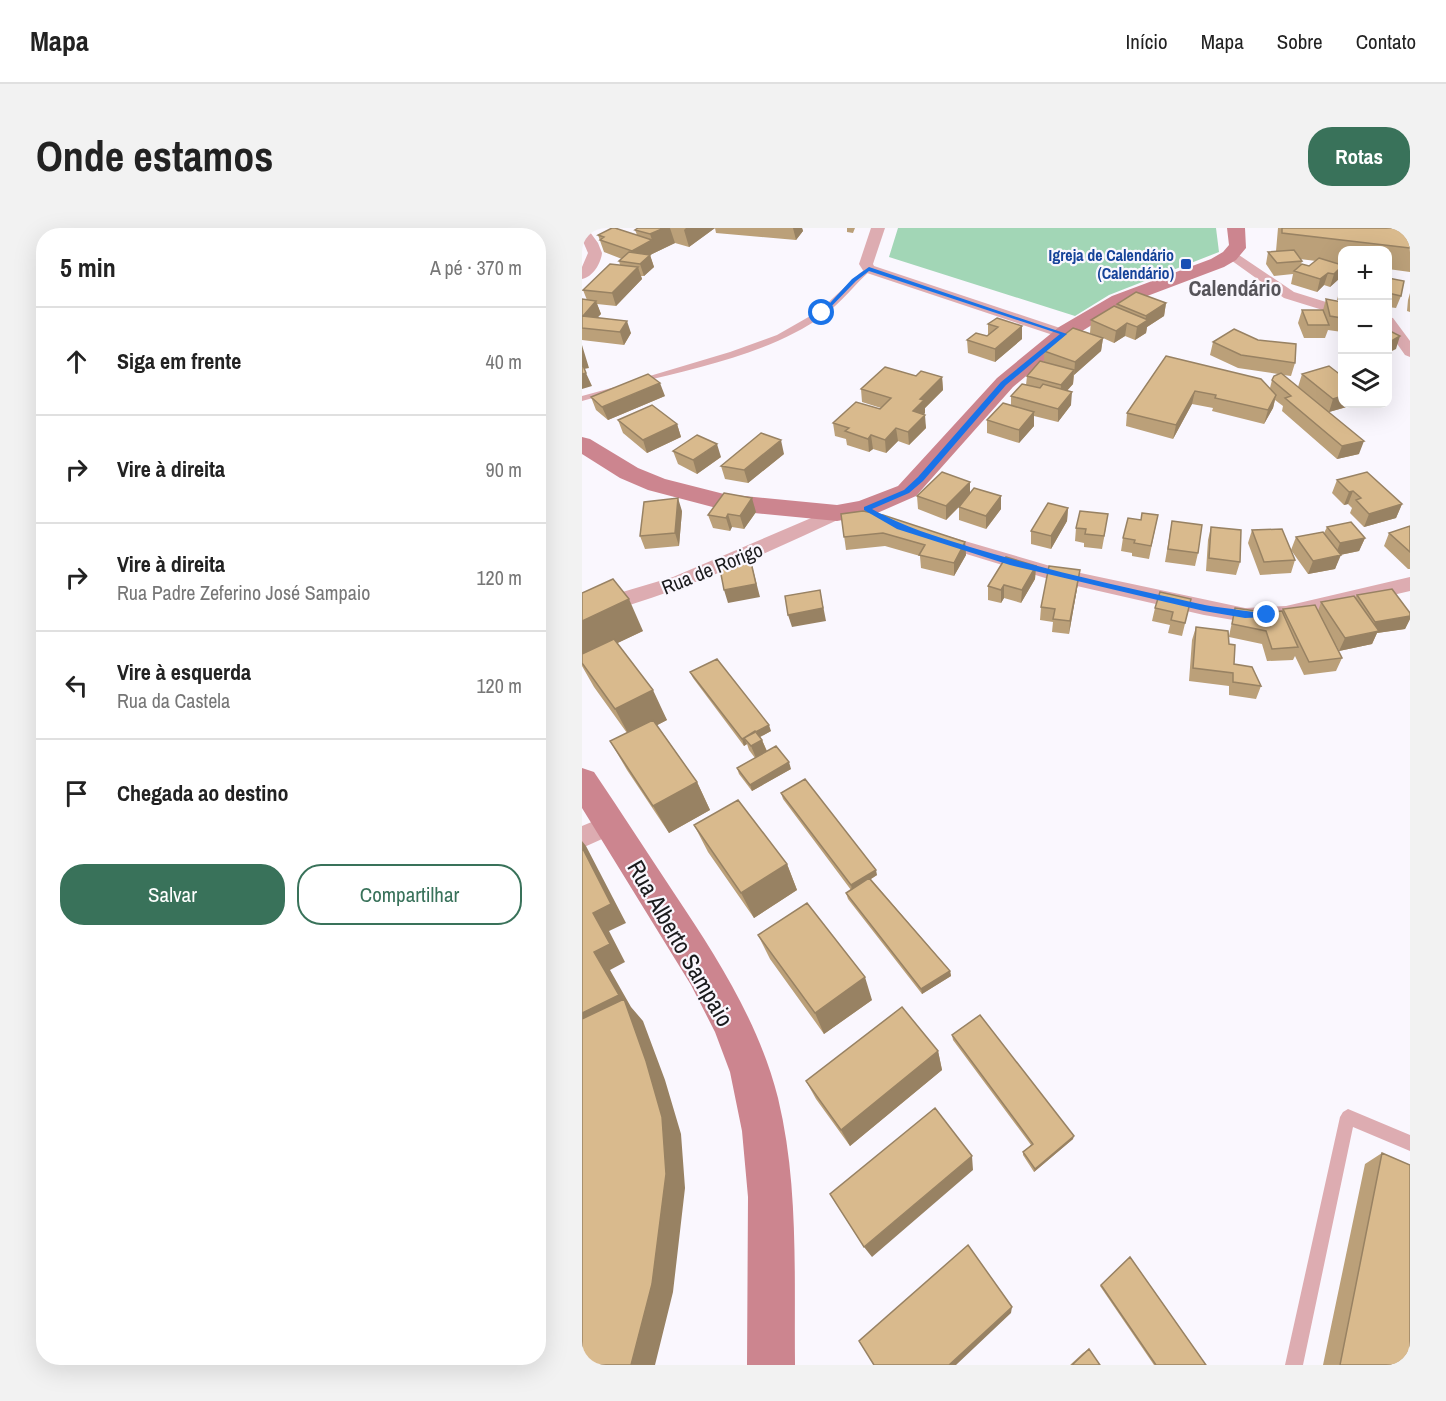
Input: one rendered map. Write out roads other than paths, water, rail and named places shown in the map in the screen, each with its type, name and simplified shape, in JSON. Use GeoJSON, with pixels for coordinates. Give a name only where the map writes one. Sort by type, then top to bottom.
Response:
{"type":"FeatureCollection","features":[{"type":"Feature","properties":{"kind":"street"},"geometry":{"type":"LineString","coordinates":[[878,228],[867,258],[866,264],[869,269],[1064,334]]}},
{"type":"Feature","properties":{"kind":"street"},"geometry":{"type":"LineString","coordinates":[[582,444],[629,473],[686,493],[724,502],[837,513],[875,513],[920,479],[1004,384],[1064,334],[1129,295],[1215,264],[1233,255],[1238,243],[1236,228]]}},
{"type":"Feature","properties":{"kind":"street"},"geometry":{"type":"LineString","coordinates":[[582,231],[595,246],[596,254],[594,261],[582,275]]}},
{"type":"Feature","properties":{"kind":"street"},"geometry":{"type":"LineString","coordinates":[[1233,255],[1289,295],[1338,311]]}},
{"type":"Feature","properties":{"kind":"street"},"geometry":{"type":"LineString","coordinates":[[1392,321],[1410,323]]}},
{"type":"Feature","properties":{"kind":"street"},"geometry":{"type":"LineString","coordinates":[[1392,327],[1410,352]]}},
{"type":"Feature","properties":{"kind":"street","name":"Rua de Rorigo"},"geometry":{"type":"LineString","coordinates":[[582,611],[647,594],[729,563],[837,513]]}},
{"type":"Feature","properties":{"kind":"street"},"geometry":{"type":"LineString","coordinates":[[911,531],[1055,574],[1204,608],[1245,615],[1286,613],[1410,584]]}},
{"type":"Feature","properties":{"kind":"street","name":"Rua Alberto Sampaio"},"geometry":{"type":"LineString","coordinates":[[582,781],[597,831],[685,940],[719,999],[743,1054],[757,1097],[767,1166],[771,1245],[771,1365]]}},
{"type":"Feature","properties":{"kind":"lane"},"geometry":{"type":"LineString","coordinates":[[632,383],[772,340],[795,330],[822,313],[854,280],[869,269]]}},
{"type":"Feature","properties":{"kind":"lane"},"geometry":{"type":"LineString","coordinates":[[582,399],[622,386]]}},
{"type":"Feature","properties":{"kind":"lane"},"geometry":{"type":"LineString","coordinates":[[1294,1365],[1348,1117],[1410,1143]]}},
{"type":"Feature","properties":{"kind":"place","name":"Igreja de Calendário (Calendário)"},"geometry":{"type":"Point","coordinates":[1186,264]}},
{"type":"Feature","properties":{"kind":"district","name":"Calendário"},"geometry":{"type":"Point","coordinates":[1235,288]}}]}
